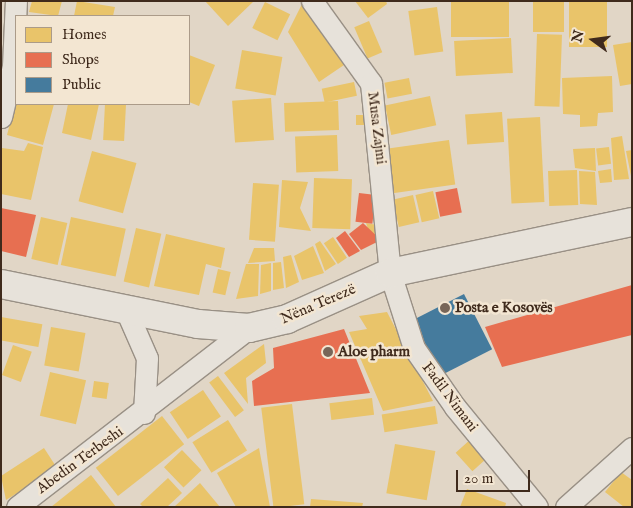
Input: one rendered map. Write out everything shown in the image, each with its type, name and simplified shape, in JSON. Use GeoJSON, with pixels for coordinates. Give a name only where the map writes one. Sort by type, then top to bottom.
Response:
{"type":"FeatureCollection","features":[{"type":"Feature","properties":{"kind":"main road","name":"Nëna Terezë"},"geometry":{"type":"LineString","coordinates":[[1,284],[198,324],[249,328],[287,319],[390,273],[632,222]]}},
{"type":"Feature","properties":{"kind":"street"},"geometry":{"type":"LineString","coordinates":[[15,15],[16,1]]}},
{"type":"Feature","properties":{"kind":"street","name":"Musa Zajmi"},"geometry":{"type":"LineString","coordinates":[[312,1],[371,83],[390,273]]}},
{"type":"Feature","properties":{"kind":"street"},"geometry":{"type":"LineString","coordinates":[[1,117],[13,66],[15,23]]}},
{"type":"Feature","properties":{"kind":"street","name":"Fadil Nimani"},"geometry":{"type":"LineString","coordinates":[[390,273],[402,318],[422,362],[537,507]]}},
{"type":"Feature","properties":{"kind":"street"},"geometry":{"type":"LineString","coordinates":[[126,310],[147,358],[144,413]]}},
{"type":"Feature","properties":{"kind":"street","name":"Abedin Terbeshi"},"geometry":{"type":"LineString","coordinates":[[17,507],[144,413],[249,328]]}},
{"type":"Feature","properties":{"kind":"street"},"geometry":{"type":"LineString","coordinates":[[566,507],[632,448]]}},
{"type":"Feature","properties":{"kind":"building: Homes"},"geometry":{"type":"Polygon","coordinates":[[[32,1],[62,1],[58,15],[29,12],[32,1]]]}},
{"type":"Feature","properties":{"kind":"building: Homes"},"geometry":{"type":"Polygon","coordinates":[[[77,1],[115,7],[113,15],[74,15],[77,1]]]}},
{"type":"Feature","properties":{"kind":"building: Homes"},"geometry":{"type":"Polygon","coordinates":[[[205,1],[254,1],[228,26],[205,1]]]}},
{"type":"Feature","properties":{"kind":"building: Homes"},"geometry":{"type":"Polygon","coordinates":[[[355,1],[386,1],[387,4],[368,18],[355,1]]]}},
{"type":"Feature","properties":{"kind":"building: Homes"},"geometry":{"type":"Polygon","coordinates":[[[451,1],[509,1],[509,37],[451,37],[451,1]]]}},
{"type":"Feature","properties":{"kind":"building: Homes"},"geometry":{"type":"Polygon","coordinates":[[[533,1],[564,1],[564,32],[533,32],[533,1]]]}},
{"type":"Feature","properties":{"kind":"building: Homes"},"geometry":{"type":"Polygon","coordinates":[[[569,1],[607,1],[607,47],[569,47],[569,1]]]}},
{"type":"Feature","properties":{"kind":"building: Homes"},"geometry":{"type":"Polygon","coordinates":[[[265,2],[290,14],[277,40],[252,28],[265,2]]]}},
{"type":"Feature","properties":{"kind":"building: Homes"},"geometry":{"type":"Polygon","coordinates":[[[302,4],[344,65],[319,82],[288,32],[302,4]]]}},
{"type":"Feature","properties":{"kind":"building: Homes"},"geometry":{"type":"Polygon","coordinates":[[[437,7],[443,52],[415,56],[408,11],[437,7]]]}},
{"type":"Feature","properties":{"kind":"building: Homes"},"geometry":{"type":"Polygon","coordinates":[[[369,21],[382,52],[368,59],[354,27],[369,21]]]}},
{"type":"Feature","properties":{"kind":"building: Homes"},"geometry":{"type":"Polygon","coordinates":[[[537,34],[562,35],[559,107],[534,106],[537,34]]]}},
{"type":"Feature","properties":{"kind":"building: Homes"},"geometry":{"type":"Polygon","coordinates":[[[511,38],[513,73],[456,76],[454,41],[511,38]]]}},
{"type":"Feature","properties":{"kind":"building: Homes"},"geometry":{"type":"Polygon","coordinates":[[[632,42],[632,84],[620,86],[613,45],[632,42]]]}},
{"type":"Feature","properties":{"kind":"building: Homes"},"geometry":{"type":"Polygon","coordinates":[[[242,50],[282,57],[276,96],[235,88],[242,50]]]}},
{"type":"Feature","properties":{"kind":"building: Homes"},"geometry":{"type":"Polygon","coordinates":[[[190,55],[215,65],[199,106],[190,102],[190,55]]]}},
{"type":"Feature","properties":{"kind":"building: Homes"},"geometry":{"type":"Polygon","coordinates":[[[612,76],[613,112],[598,113],[597,126],[580,127],[580,115],[563,114],[562,78],[612,76]]]}},
{"type":"Feature","properties":{"kind":"building: Homes"},"geometry":{"type":"Polygon","coordinates":[[[409,78],[412,94],[388,98],[384,83],[409,78]]]}},
{"type":"Feature","properties":{"kind":"building: Homes"},"geometry":{"type":"Polygon","coordinates":[[[354,82],[357,96],[325,103],[322,89],[354,82]]]}},
{"type":"Feature","properties":{"kind":"building: Homes"},"geometry":{"type":"Polygon","coordinates":[[[430,96],[436,125],[391,135],[385,106],[430,96]]]}},
{"type":"Feature","properties":{"kind":"building: Homes"},"geometry":{"type":"Polygon","coordinates":[[[271,98],[274,140],[235,143],[232,101],[271,98]]]}},
{"type":"Feature","properties":{"kind":"building: Homes"},"geometry":{"type":"Polygon","coordinates":[[[338,101],[339,130],[285,132],[284,103],[338,101]]]}},
{"type":"Feature","properties":{"kind":"building: Homes"},"geometry":{"type":"Polygon","coordinates":[[[15,104],[54,105],[43,145],[7,135],[15,104]]]}},
{"type":"Feature","properties":{"kind":"building: Homes"},"geometry":{"type":"Polygon","coordinates":[[[68,105],[99,105],[91,140],[62,133],[68,105]]]}},
{"type":"Feature","properties":{"kind":"building: Homes"},"geometry":{"type":"Polygon","coordinates":[[[105,105],[126,105],[124,141],[103,140],[105,105]]]}},
{"type":"Feature","properties":{"kind":"building: Homes"},"geometry":{"type":"Polygon","coordinates":[[[502,112],[504,142],[467,145],[465,115],[502,112]]]}},
{"type":"Feature","properties":{"kind":"building: Homes"},"geometry":{"type":"Polygon","coordinates":[[[356,115],[372,115],[372,125],[356,125],[356,115]]]}},
{"type":"Feature","properties":{"kind":"building: Homes"},"geometry":{"type":"Polygon","coordinates":[[[540,117],[544,202],[511,204],[507,119],[540,117]]]}},
{"type":"Feature","properties":{"kind":"building: Homes"},"geometry":{"type":"Polygon","coordinates":[[[337,135],[338,171],[296,172],[295,136],[337,135]]]}},
{"type":"Feature","properties":{"kind":"building: Homes"},"geometry":{"type":"Polygon","coordinates":[[[622,136],[629,179],[614,180],[611,138],[622,136]]]}},
{"type":"Feature","properties":{"kind":"building: Homes"},"geometry":{"type":"Polygon","coordinates":[[[449,140],[455,185],[391,194],[385,149],[449,140]]]}},
{"type":"Feature","properties":{"kind":"building: Homes"},"geometry":{"type":"Polygon","coordinates":[[[28,143],[43,147],[31,200],[1,194],[2,148],[24,151],[28,143]]]}},
{"type":"Feature","properties":{"kind":"building: Homes"},"geometry":{"type":"Polygon","coordinates":[[[609,147],[611,164],[598,165],[596,149],[609,147]]]}},
{"type":"Feature","properties":{"kind":"building: Homes"},"geometry":{"type":"Polygon","coordinates":[[[595,148],[596,171],[575,168],[573,149],[595,148]]]}},
{"type":"Feature","properties":{"kind":"building: Homes"},"geometry":{"type":"Polygon","coordinates":[[[632,150],[632,176],[631,176],[626,151],[632,150]]]}},
{"type":"Feature","properties":{"kind":"building: Homes"},"geometry":{"type":"Polygon","coordinates":[[[92,151],[136,163],[123,213],[79,201],[92,151]]]}},
{"type":"Feature","properties":{"kind":"building: Homes"},"geometry":{"type":"Polygon","coordinates":[[[611,169],[612,182],[600,183],[598,171],[611,169]]]}},
{"type":"Feature","properties":{"kind":"building: Homes"},"geometry":{"type":"Polygon","coordinates":[[[577,170],[578,205],[549,206],[548,171],[577,170]]]}},
{"type":"Feature","properties":{"kind":"building: Homes"},"geometry":{"type":"Polygon","coordinates":[[[579,171],[595,172],[597,205],[580,204],[579,171]]]}},
{"type":"Feature","properties":{"kind":"building: Homes"},"geometry":{"type":"Polygon","coordinates":[[[314,178],[352,179],[350,229],[312,228],[314,178]]]}},
{"type":"Feature","properties":{"kind":"building: Homes"},"geometry":{"type":"Polygon","coordinates":[[[282,180],[308,182],[300,208],[311,231],[279,227],[282,180]]]}},
{"type":"Feature","properties":{"kind":"building: Homes"},"geometry":{"type":"Polygon","coordinates":[[[253,183],[279,185],[275,242],[249,240],[253,183]]]}},
{"type":"Feature","properties":{"kind":"building: Homes"},"geometry":{"type":"Polygon","coordinates":[[[433,191],[439,218],[422,222],[415,195],[433,191]]]}},
{"type":"Feature","properties":{"kind":"building: Homes"},"geometry":{"type":"Polygon","coordinates":[[[413,195],[419,222],[399,227],[393,200],[413,195]]]}},
{"type":"Feature","properties":{"kind":"building: Homes"},"geometry":{"type":"Polygon","coordinates":[[[41,217],[67,223],[58,265],[31,259],[41,217]]]}},
{"type":"Feature","properties":{"kind":"building: Homes"},"geometry":{"type":"Polygon","coordinates":[[[71,217],[126,229],[116,277],[61,265],[71,217]]]}},
{"type":"Feature","properties":{"kind":"building: Homes"},"geometry":{"type":"Polygon","coordinates":[[[366,223],[377,225],[382,239],[369,232],[366,223]]]}},
{"type":"Feature","properties":{"kind":"building: Homes"},"geometry":{"type":"Polygon","coordinates":[[[136,228],[161,234],[149,287],[124,282],[136,228]]]}},
{"type":"Feature","properties":{"kind":"building: Homes"},"geometry":{"type":"Polygon","coordinates":[[[166,234],[225,248],[221,268],[206,264],[199,295],[154,286],[166,234]]]}},
{"type":"Feature","properties":{"kind":"building: Homes"},"geometry":{"type":"Polygon","coordinates":[[[333,237],[347,258],[338,264],[324,243],[333,237]]]}},
{"type":"Feature","properties":{"kind":"building: Homes"},"geometry":{"type":"Polygon","coordinates":[[[320,241],[336,264],[325,271],[315,244],[320,241]]]}},
{"type":"Feature","properties":{"kind":"building: Homes"},"geometry":{"type":"Polygon","coordinates":[[[313,246],[324,273],[302,280],[294,256],[313,246]]]}},
{"type":"Feature","properties":{"kind":"building: Homes"},"geometry":{"type":"Polygon","coordinates":[[[254,248],[274,248],[275,261],[248,263],[254,248]]]}},
{"type":"Feature","properties":{"kind":"building: Homes"},"geometry":{"type":"Polygon","coordinates":[[[291,255],[299,282],[286,288],[283,257],[291,255]]]}},
{"type":"Feature","properties":{"kind":"building: Homes"},"geometry":{"type":"Polygon","coordinates":[[[281,262],[284,288],[273,290],[273,263],[281,262]]]}},
{"type":"Feature","properties":{"kind":"building: Homes"},"geometry":{"type":"Polygon","coordinates":[[[271,263],[271,291],[260,294],[261,265],[271,263]]]}},
{"type":"Feature","properties":{"kind":"building: Homes"},"geometry":{"type":"Polygon","coordinates":[[[246,264],[259,264],[258,296],[236,299],[246,264]]]}},
{"type":"Feature","properties":{"kind":"building: Homes"},"geometry":{"type":"Polygon","coordinates":[[[218,269],[231,272],[225,295],[213,292],[218,269]]]}},
{"type":"Feature","properties":{"kind":"building: Homes"},"geometry":{"type":"Polygon","coordinates":[[[387,312],[433,401],[383,411],[349,332],[367,329],[359,316],[387,312]]]}},
{"type":"Feature","properties":{"kind":"building: Homes"},"geometry":{"type":"Polygon","coordinates":[[[1,317],[42,324],[38,347],[1,340],[1,317]]]}},
{"type":"Feature","properties":{"kind":"building: Homes"},"geometry":{"type":"Polygon","coordinates":[[[51,327],[85,333],[79,371],[44,365],[51,327]]]}},
{"type":"Feature","properties":{"kind":"building: Homes"},"geometry":{"type":"Polygon","coordinates":[[[264,344],[266,363],[246,378],[248,404],[224,373],[264,344]]]}},
{"type":"Feature","properties":{"kind":"building: Homes"},"geometry":{"type":"Polygon","coordinates":[[[13,345],[32,352],[21,382],[2,375],[13,345]]]}},
{"type":"Feature","properties":{"kind":"building: Homes"},"geometry":{"type":"Polygon","coordinates":[[[50,372],[86,380],[76,424],[40,416],[50,372]]]}},
{"type":"Feature","properties":{"kind":"building: Homes"},"geometry":{"type":"Polygon","coordinates":[[[218,376],[244,410],[235,417],[209,383],[218,376]]]}},
{"type":"Feature","properties":{"kind":"building: Homes"},"geometry":{"type":"Polygon","coordinates":[[[94,381],[109,383],[107,399],[92,397],[94,381]]]}},
{"type":"Feature","properties":{"kind":"building: Homes"},"geometry":{"type":"Polygon","coordinates":[[[203,390],[221,417],[188,439],[170,412],[203,390]]]}},
{"type":"Feature","properties":{"kind":"building: Homes"},"geometry":{"type":"Polygon","coordinates":[[[372,398],[374,415],[331,420],[329,403],[372,398]]]}},
{"type":"Feature","properties":{"kind":"building: Homes"},"geometry":{"type":"Polygon","coordinates":[[[292,404],[304,504],[273,507],[261,408],[292,404]]]}},
{"type":"Feature","properties":{"kind":"building: Homes"},"geometry":{"type":"Polygon","coordinates":[[[435,406],[438,424],[384,432],[382,414],[435,406]]]}},
{"type":"Feature","properties":{"kind":"building: Homes"},"geometry":{"type":"Polygon","coordinates":[[[162,416],[184,444],[118,496],[96,468],[162,416]]]}},
{"type":"Feature","properties":{"kind":"building: Homes"},"geometry":{"type":"Polygon","coordinates":[[[228,420],[247,451],[211,473],[192,442],[228,420]]]}},
{"type":"Feature","properties":{"kind":"building: Homes"},"geometry":{"type":"Polygon","coordinates":[[[472,438],[489,457],[472,471],[456,453],[472,438]]]}},
{"type":"Feature","properties":{"kind":"building: Homes"},"geometry":{"type":"Polygon","coordinates":[[[395,444],[435,451],[427,500],[386,493],[395,444]]]}},
{"type":"Feature","properties":{"kind":"building: Homes"},"geometry":{"type":"Polygon","coordinates":[[[44,448],[57,468],[6,500],[1,476],[44,448]]]}},
{"type":"Feature","properties":{"kind":"building: Homes"},"geometry":{"type":"Polygon","coordinates":[[[259,448],[270,507],[236,507],[217,473],[259,448]]]}},
{"type":"Feature","properties":{"kind":"building: Homes"},"geometry":{"type":"Polygon","coordinates":[[[182,450],[201,470],[183,488],[164,467],[182,450]]]}},
{"type":"Feature","properties":{"kind":"building: Homes"},"geometry":{"type":"Polygon","coordinates":[[[621,472],[632,480],[632,507],[624,507],[605,492],[621,472]]]}},
{"type":"Feature","properties":{"kind":"building: Homes"},"geometry":{"type":"Polygon","coordinates":[[[91,475],[116,507],[51,507],[91,475]]]}},
{"type":"Feature","properties":{"kind":"building: Homes"},"geometry":{"type":"Polygon","coordinates":[[[168,478],[182,493],[167,507],[143,507],[140,504],[168,478]]]}},
{"type":"Feature","properties":{"kind":"building: Homes"},"geometry":{"type":"Polygon","coordinates":[[[200,483],[220,507],[174,507],[200,483]]]}},
{"type":"Feature","properties":{"kind":"building: Homes"},"geometry":{"type":"Polygon","coordinates":[[[467,489],[506,503],[505,507],[460,507],[467,489]]]}},
{"type":"Feature","properties":{"kind":"building: Homes"},"geometry":{"type":"Polygon","coordinates":[[[311,499],[363,503],[362,507],[310,507],[311,499]]]}},
{"type":"Feature","properties":{"kind":"building: Shops"},"geometry":{"type":"Polygon","coordinates":[[[457,188],[462,213],[440,217],[435,192],[457,188]]]}},
{"type":"Feature","properties":{"kind":"building: Shops"},"geometry":{"type":"Polygon","coordinates":[[[359,193],[376,195],[372,224],[355,222],[359,193]]]}},
{"type":"Feature","properties":{"kind":"building: Shops"},"geometry":{"type":"Polygon","coordinates":[[[1,208],[36,215],[26,257],[1,251],[1,208]]]}},
{"type":"Feature","properties":{"kind":"building: Shops"},"geometry":{"type":"Polygon","coordinates":[[[363,223],[381,240],[361,250],[349,234],[363,223]]]}},
{"type":"Feature","properties":{"kind":"building: Shops"},"geometry":{"type":"Polygon","coordinates":[[[345,231],[360,251],[349,257],[336,238],[345,231]]]}},
{"type":"Feature","properties":{"kind":"building: Shops"},"geometry":{"type":"Polygon","coordinates":[[[632,285],[632,335],[502,367],[485,327],[632,285]]]}},
{"type":"Feature","properties":{"kind":"building: Shops"},"geometry":{"type":"Polygon","coordinates":[[[344,329],[370,393],[254,406],[252,381],[274,368],[273,348],[344,329]]]}},
{"type":"Feature","properties":{"kind":"building: Public"},"geometry":{"type":"Polygon","coordinates":[[[464,294],[492,349],[439,376],[411,321],[464,294]]]}},
{"type":"Feature","properties":{"kind":"place","name":"Posta e Kosovës"},"geometry":{"type":"Point","coordinates":[445,308]}},
{"type":"Feature","properties":{"kind":"place","name":"Aloe pharm"},"geometry":{"type":"Point","coordinates":[328,352]}}]}
